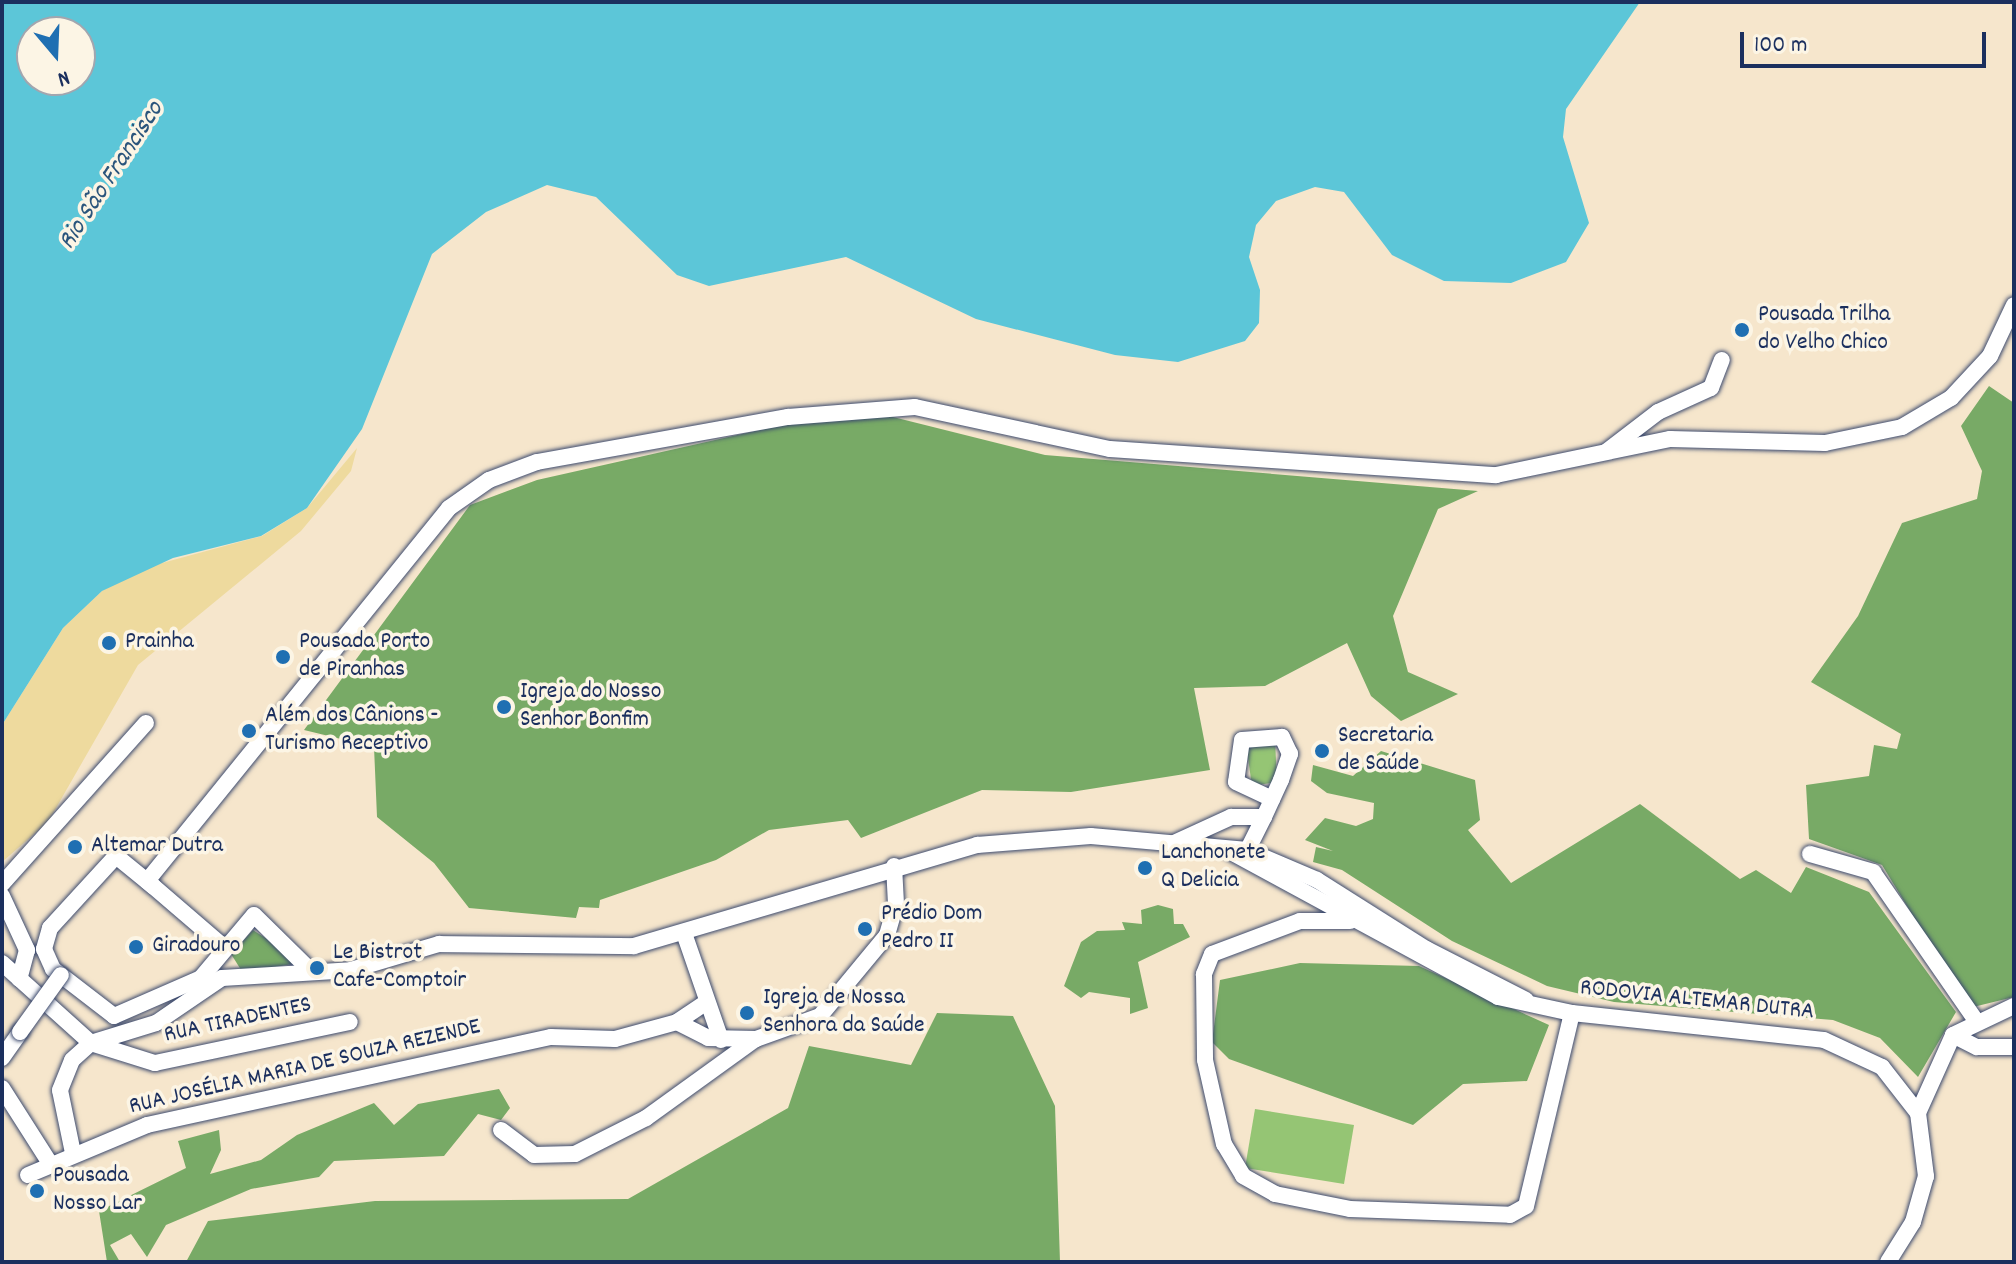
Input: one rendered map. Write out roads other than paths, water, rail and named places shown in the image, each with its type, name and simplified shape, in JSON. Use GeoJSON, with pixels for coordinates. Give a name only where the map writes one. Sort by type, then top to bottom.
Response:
{"type":"FeatureCollection","features":[{"type":"Feature","properties":{"kind":"street"},"geometry":{"type":"LineString","coordinates":[[147,881],[449,508],[489,480],[537,462],[788,417],[915,407],[1110,449],[1262,463],[1496,475],[1670,439],[1825,443],[1902,427],[1951,398],[1990,356],[2014,305]]}},
{"type":"Feature","properties":{"kind":"street"},"geometry":{"type":"LineString","coordinates":[[1602,455],[1658,412],[1711,388],[1722,360]]}},
{"type":"Feature","properties":{"kind":"street"},"geometry":{"type":"LineString","coordinates":[[2,884],[146,723]]}},
{"type":"Feature","properties":{"kind":"street"},"geometry":{"type":"LineString","coordinates":[[1240,855],[1272,799]]}},
{"type":"Feature","properties":{"kind":"street"},"geometry":{"type":"LineString","coordinates":[[1174,843],[1231,817],[1264,817]]}},
{"type":"Feature","properties":{"kind":"street"},"geometry":{"type":"LineString","coordinates":[[73,1153],[60,1090],[72,1060],[91,1043],[156,1023],[222,978],[309,969],[351,970],[439,944],[527,940],[614,948],[685,936],[894,866],[977,845],[1091,836],[1174,843],[1240,855],[1317,880],[1426,949],[1526,1000]]}},
{"type":"Feature","properties":{"kind":"street"},"geometry":{"type":"LineString","coordinates":[[1810,854],[1873,872],[1976,1021]]}},
{"type":"Feature","properties":{"kind":"street"},"geometry":{"type":"LineString","coordinates":[[1240,855],[1459,981],[1526,1000]]}},
{"type":"Feature","properties":{"kind":"street"},"geometry":{"type":"LineString","coordinates":[[225,948],[116,856],[59,917],[44,949],[61,975],[114,1016],[201,978],[254,915],[309,969]]}},
{"type":"Feature","properties":{"kind":"street"},"geometry":{"type":"LineString","coordinates":[[501,1130],[534,1155],[575,1154],[646,1118],[756,1039],[820,1016],[846,989],[887,935],[896,904],[894,866]]}},
{"type":"Feature","properties":{"kind":"street"},"geometry":{"type":"LineString","coordinates":[[2,896],[27,950],[19,979]]}},
{"type":"Feature","properties":{"kind":"street"},"geometry":{"type":"LineString","coordinates":[[1359,922],[1300,921],[1212,954],[1201,1002],[1205,1060],[1231,1160],[1275,1194],[1350,1209],[1510,1215],[1526,1206],[1538,1174],[1572,1013]]}},
{"type":"Feature","properties":{"kind":"street"},"geometry":{"type":"LineString","coordinates":[[685,936],[721,1040]]}},
{"type":"Feature","properties":{"kind":"street"},"geometry":{"type":"LineString","coordinates":[[222,978],[225,948]]}},
{"type":"Feature","properties":{"kind":"street"},"geometry":{"type":"LineString","coordinates":[[2,963],[91,1043]]}},
{"type":"Feature","properties":{"kind":"street"},"geometry":{"type":"LineString","coordinates":[[2,1058],[61,975]]}},
{"type":"Feature","properties":{"kind":"street","name":"RODOVIA ALTEMAR DUTRA"},"geometry":{"type":"LineString","coordinates":[[1526,1000],[1572,1013],[1824,1040],[1882,1067],[1918,1113]]}},
{"type":"Feature","properties":{"kind":"street","name":"RUA JOSÉLIA MARIA DE SOUZA REZENDE"},"geometry":{"type":"LineString","coordinates":[[28,1175],[73,1153],[147,1125],[551,1037],[615,1039],[677,1022],[707,1002]]}},
{"type":"Feature","properties":{"kind":"street"},"geometry":{"type":"LineString","coordinates":[[1888,1262],[1923,1199],[1918,1113],[1953,1035],[1976,1021],[2014,1006]]}},
{"type":"Feature","properties":{"kind":"street","name":"RUA TIRADENTES"},"geometry":{"type":"LineString","coordinates":[[91,1043],[155,1063],[350,1022]]}},
{"type":"Feature","properties":{"kind":"street"},"geometry":{"type":"LineString","coordinates":[[677,1022],[721,1040],[756,1039]]}},
{"type":"Feature","properties":{"kind":"street"},"geometry":{"type":"LineString","coordinates":[[1953,1035],[1977,1047],[2014,1047]]}},
{"type":"Feature","properties":{"kind":"street"},"geometry":{"type":"LineString","coordinates":[[2,1088],[51,1165]]}},
{"type":"Feature","properties":{"kind":"water","name":"Rio São Francisco"},"geometry":{"type":"Polygon","coordinates":[[[2,2],[1640,2],[1566,109],[1563,137],[1589,223],[1566,262],[1511,283],[1444,281],[1392,255],[1344,192],[1315,187],[1276,201],[1256,225],[1249,257],[1260,290],[1259,323],[1245,341],[1178,362],[1115,355],[976,319],[846,257],[709,286],[677,275],[596,197],[547,185],[486,212],[432,254],[362,429],[307,508],[261,536],[173,558],[102,591],[63,628],[2,725],[2,2]]]}},
{"type":"Feature","properties":{"kind":"place","name":"Pousada Trilha do Velho Chico"},"geometry":{"type":"Point","coordinates":[1742,330]}},
{"type":"Feature","properties":{"kind":"place","name":"Prainha"},"geometry":{"type":"Point","coordinates":[109,643]}},
{"type":"Feature","properties":{"kind":"place","name":"Pousada Porto de Piranhas"},"geometry":{"type":"Point","coordinates":[283,657]}},
{"type":"Feature","properties":{"kind":"place","name":"Igreja do Nosso Senhor Bonfim"},"geometry":{"type":"Point","coordinates":[504,707]}},
{"type":"Feature","properties":{"kind":"place","name":"Além dos Cânions - Turismo Receptivo"},"geometry":{"type":"Point","coordinates":[249,731]}},
{"type":"Feature","properties":{"kind":"place","name":"Secretaria de Saúde"},"geometry":{"type":"Point","coordinates":[1322,751]}},
{"type":"Feature","properties":{"kind":"place","name":"Altemar Dutra"},"geometry":{"type":"Point","coordinates":[75,847]}},
{"type":"Feature","properties":{"kind":"place","name":"Lanchonete Q Delicia"},"geometry":{"type":"Point","coordinates":[1145,868]}},
{"type":"Feature","properties":{"kind":"place","name":"Prédio Dom Pedro II"},"geometry":{"type":"Point","coordinates":[865,929]}},
{"type":"Feature","properties":{"kind":"place","name":"Giradouro"},"geometry":{"type":"Point","coordinates":[136,947]}},
{"type":"Feature","properties":{"kind":"place","name":"Le Bistrot Cafe-Comptoir"},"geometry":{"type":"Point","coordinates":[317,968]}},
{"type":"Feature","properties":{"kind":"place","name":"Igreja de Nossa Senhora da Saúde"},"geometry":{"type":"Point","coordinates":[747,1013]}},
{"type":"Feature","properties":{"kind":"place","name":"Pousada Nosso Lar"},"geometry":{"type":"Point","coordinates":[37,1191]}}]}
